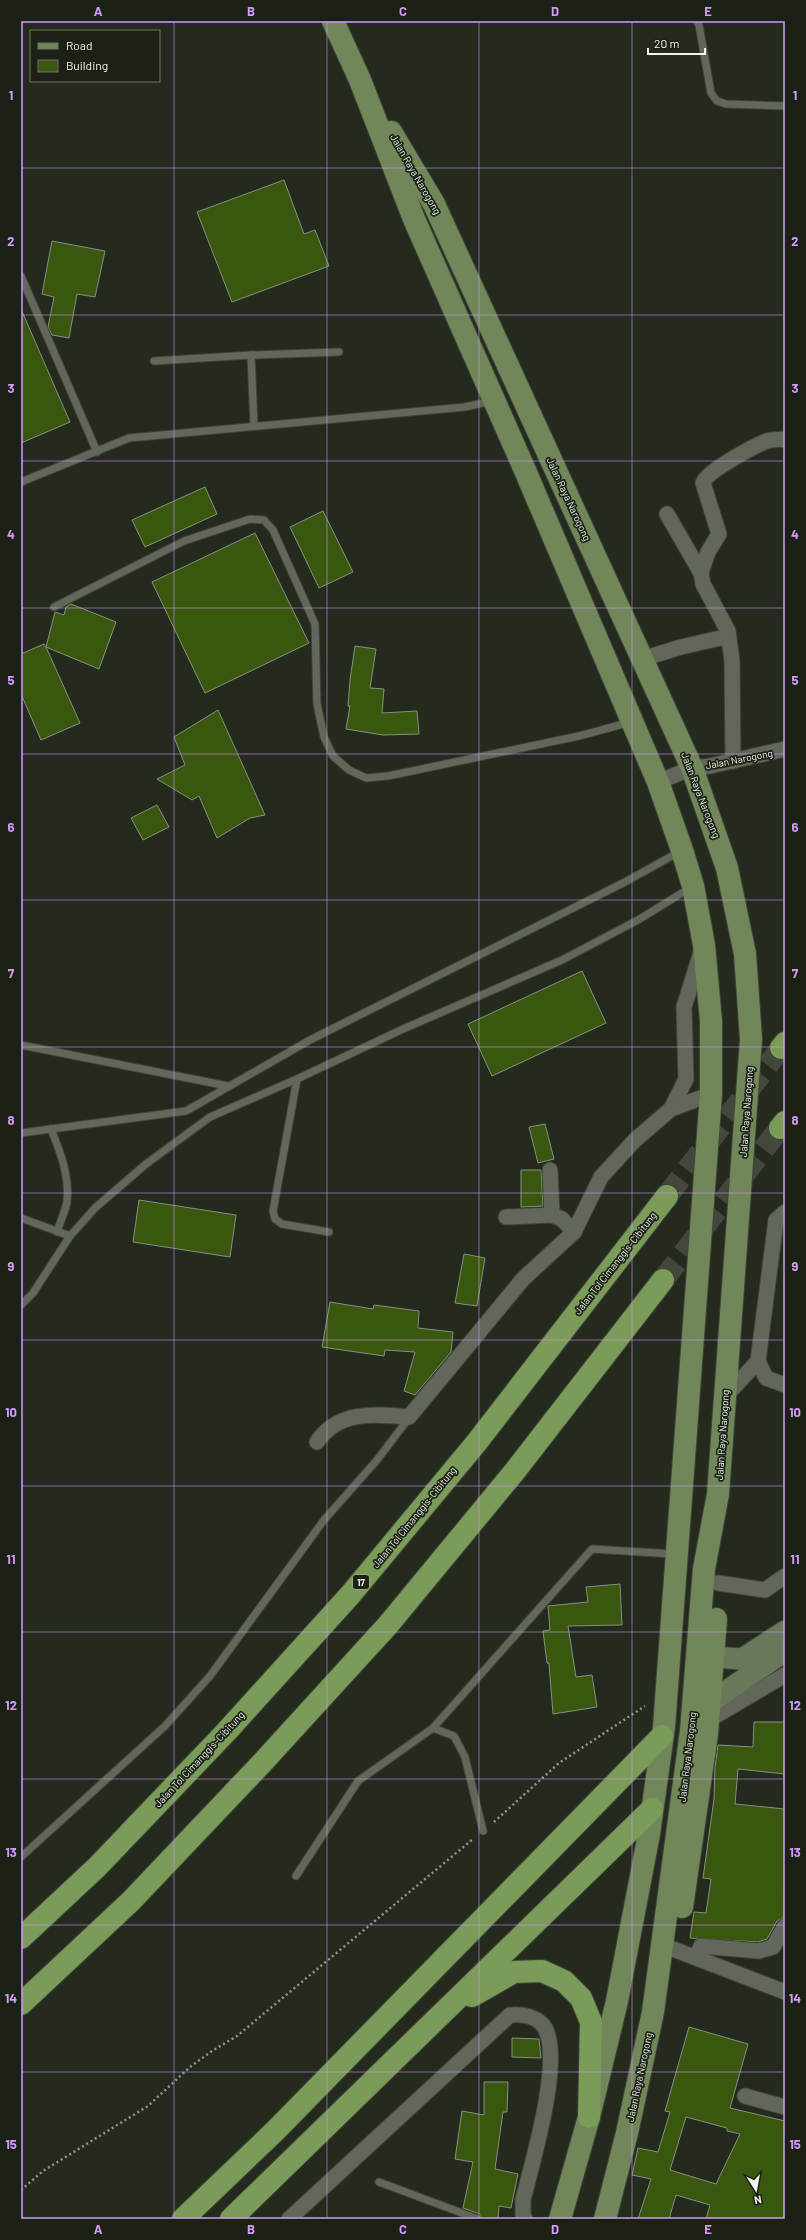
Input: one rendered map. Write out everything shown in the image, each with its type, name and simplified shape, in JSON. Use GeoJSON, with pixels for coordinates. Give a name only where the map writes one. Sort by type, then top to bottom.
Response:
{"type":"FeatureCollection","features":[{"type":"Feature","properties":{"kind":"highway","name":"Jalan Tol Cimanggis–Cibitung"},"geometry":{"type":"LineString","coordinates":[[21,1938],[102,1861],[227,1731],[352,1594],[477,1442],[667,1196]]}},
{"type":"Feature","properties":{"kind":"highway"},"geometry":{"type":"LineString","coordinates":[[21,2004],[131,1901],[257,1769],[388,1625],[515,1471],[663,1280]]}},
{"type":"Feature","properties":{"kind":"highway"},"geometry":{"type":"LineString","coordinates":[[183,2219],[275,2131],[662,1736]]}},
{"type":"Feature","properties":{"kind":"highway"},"geometry":{"type":"LineString","coordinates":[[232,2219],[652,1809]]}},
{"type":"Feature","properties":{"kind":"highway"},"geometry":{"type":"LineString","coordinates":[[443,2013],[514,1972],[542,1971],[564,1981],[581,1998],[591,2022],[589,2117]]}},
{"type":"Feature","properties":{"kind":"main road","name":"Jalan Raya Narogong"},"geometry":{"type":"LineString","coordinates":[[333,21],[360,80],[414,219],[658,782],[693,886],[704,945],[712,1021],[711,1094],[662,1736],[652,1809],[617,2001],[589,2117],[560,2219]]}},
{"type":"Feature","properties":{"kind":"main road","name":"Jalan Raya Narogong"},"geometry":{"type":"LineString","coordinates":[[360,80],[434,204],[692,768],[727,868],[745,954],[751,1039],[718,1494],[704,1569],[690,1738],[653,2012],[627,2133],[605,2219]]}},
{"type":"Feature","properties":{"kind":"main road"},"geometry":{"type":"LineString","coordinates":[[653,2012],[678,1933],[693,1842],[713,1657],[718,1583],[718,1494]]}},
{"type":"Feature","properties":{"kind":"main road"},"geometry":{"type":"LineString","coordinates":[[662,1736],[690,1738]]}},
{"type":"Feature","properties":{"kind":"main road"},"geometry":{"type":"LineString","coordinates":[[652,1809],[681,1813]]}},
{"type":"Feature","properties":{"kind":"street"},"geometry":{"type":"LineString","coordinates":[[733,761],[732,661],[727,634],[728,631],[702,584],[701,573],[708,552],[719,534],[703,483],[705,478],[768,440],[785,439]]}},
{"type":"Feature","properties":{"kind":"street"},"geometry":{"type":"LineString","coordinates":[[667,514],[701,573]]}},
{"type":"Feature","properties":{"kind":"street"},"geometry":{"type":"LineString","coordinates":[[642,659],[680,647],[725,637],[727,634]]}},
{"type":"Feature","properties":{"kind":"street","name":"Jalan Narogong"},"geometry":{"type":"LineString","coordinates":[[658,782],[692,768],[733,761],[785,749]]}},
{"type":"Feature","properties":{"kind":"street"},"geometry":{"type":"LineString","coordinates":[[671,1109],[686,1079],[684,1007],[704,945]]}},
{"type":"Feature","properties":{"kind":"street"},"geometry":{"type":"LineString","coordinates":[[317,1442],[325,1430],[353,1416],[409,1417],[524,1279],[574,1232],[601,1177],[635,1140],[671,1109],[711,1094]]}},
{"type":"Feature","properties":{"kind":"street"},"geometry":{"type":"LineString","coordinates":[[550,1170],[552,1215]]}},
{"type":"Feature","properties":{"kind":"street"},"geometry":{"type":"LineString","coordinates":[[785,1212],[776,1220],[758,1361],[766,1378],[785,1385]]}},
{"type":"Feature","properties":{"kind":"street"},"geometry":{"type":"LineString","coordinates":[[506,1217],[552,1215],[562,1219],[574,1232]]}},
{"type":"Feature","properties":{"kind":"street"},"geometry":{"type":"LineString","coordinates":[[725,1397],[758,1361]]}},
{"type":"Feature","properties":{"kind":"street"},"geometry":{"type":"LineString","coordinates":[[718,1583],[765,1590],[785,1576]]}},
{"type":"Feature","properties":{"kind":"street"},"geometry":{"type":"LineString","coordinates":[[713,1657],[742,1659],[785,1632]]}},
{"type":"Feature","properties":{"kind":"street"},"geometry":{"type":"LineString","coordinates":[[708,1712],[785,1651]]}},
{"type":"Feature","properties":{"kind":"street"},"geometry":{"type":"LineString","coordinates":[[708,1712],[785,1675]]}},
{"type":"Feature","properties":{"kind":"street"},"geometry":{"type":"LineString","coordinates":[[696,1957],[701,1946],[759,1951],[773,1947],[785,1926]]}},
{"type":"Feature","properties":{"kind":"street"},"geometry":{"type":"LineString","coordinates":[[673,1949],[785,1992]]}},
{"type":"Feature","properties":{"kind":"street"},"geometry":{"type":"LineString","coordinates":[[289,2219],[510,2015],[522,2014],[534,2018],[545,2028],[549,2040],[550,2068],[546,2100],[523,2200],[523,2215],[525,2219]]}},
{"type":"Feature","properties":{"kind":"street"},"geometry":{"type":"LineString","coordinates":[[745,2096],[785,2107]]}},
{"type":"Feature","properties":{"kind":"lane"},"geometry":{"type":"LineString","coordinates":[[697,21],[711,93],[717,101],[726,104],[785,106]]}},
{"type":"Feature","properties":{"kind":"lane"},"geometry":{"type":"LineString","coordinates":[[21,276],[97,452]]}},
{"type":"Feature","properties":{"kind":"lane"},"geometry":{"type":"LineString","coordinates":[[154,360],[338,352]]}},
{"type":"Feature","properties":{"kind":"lane"},"geometry":{"type":"LineString","coordinates":[[251,355],[254,426]]}},
{"type":"Feature","properties":{"kind":"lane"},"geometry":{"type":"LineString","coordinates":[[21,482],[129,438],[464,407],[494,401]]}},
{"type":"Feature","properties":{"kind":"lane"},"geometry":{"type":"LineString","coordinates":[[54,607],[184,541],[250,519],[264,520],[273,530],[316,624],[317,704],[324,737],[333,756],[349,770],[366,778],[388,776],[579,736],[632,722]]}},
{"type":"Feature","properties":{"kind":"lane"},"geometry":{"type":"LineString","coordinates":[[21,1133],[186,1111],[310,1040],[625,882],[682,850]]}},
{"type":"Feature","properties":{"kind":"lane"},"geometry":{"type":"LineString","coordinates":[[21,1305],[33,1293],[70,1236],[95,1208],[146,1164],[210,1117],[297,1079],[403,1029],[562,960],[638,920],[693,886]]}},
{"type":"Feature","properties":{"kind":"lane"},"geometry":{"type":"LineString","coordinates":[[21,1045],[228,1086]]}},
{"type":"Feature","properties":{"kind":"lane"},"geometry":{"type":"LineString","coordinates":[[297,1079],[273,1211],[274,1219],[282,1224],[329,1232]]}},
{"type":"Feature","properties":{"kind":"lane"},"geometry":{"type":"LineString","coordinates":[[51,1129],[59,1149],[67,1179],[67,1202],[57,1232]]}},
{"type":"Feature","properties":{"kind":"lane"},"geometry":{"type":"LineString","coordinates":[[21,1218],[70,1236]]}},
{"type":"Feature","properties":{"kind":"lane"},"geometry":{"type":"LineString","coordinates":[[21,1857],[165,1726],[210,1676],[324,1520],[377,1460],[409,1417]]}},
{"type":"Feature","properties":{"kind":"lane"},"geometry":{"type":"LineString","coordinates":[[296,1876],[358,1781],[433,1728],[592,1549],[677,1554]]}},
{"type":"Feature","properties":{"kind":"lane"},"geometry":{"type":"LineString","coordinates":[[433,1728],[454,1736],[465,1757],[483,1831]]}},
{"type":"Feature","properties":{"kind":"lane"},"geometry":{"type":"LineString","coordinates":[[380,2182],[478,2219]]}},
{"type":"Feature","properties":{"kind":"path"},"geometry":{"type":"LineString","coordinates":[[21,2190],[43,2171],[148,2106],[190,2067],[212,2051],[238,2036],[483,1831],[559,1763],[666,1691]]}},
{"type":"Feature","properties":{"kind":"building"},"geometry":{"type":"Polygon","coordinates":[[[284,180],[304,234],[315,230],[329,266],[232,302],[197,212],[284,180]]]}},
{"type":"Feature","properties":{"kind":"building"},"geometry":{"type":"Polygon","coordinates":[[[52,241],[105,251],[95,297],[77,294],[69,338],[52,335],[48,327],[54,297],[42,294],[52,241]]]}},
{"type":"Feature","properties":{"kind":"building"},"geometry":{"type":"Polygon","coordinates":[[[21,309],[70,422],[21,443],[21,309]]]}},
{"type":"Feature","properties":{"kind":"building"},"geometry":{"type":"Polygon","coordinates":[[[205,487],[217,514],[145,547],[132,520],[205,487]]]}},
{"type":"Feature","properties":{"kind":"building"},"geometry":{"type":"Polygon","coordinates":[[[323,511],[353,572],[319,588],[290,527],[323,511]]]}},
{"type":"Feature","properties":{"kind":"building"},"geometry":{"type":"Polygon","coordinates":[[[255,533],[309,643],[205,693],[152,582],[255,533]]]}},
{"type":"Feature","properties":{"kind":"building"},"geometry":{"type":"Polygon","coordinates":[[[71,604],[116,622],[99,669],[46,647],[55,612],[64,615],[66,607],[71,604]]]}},
{"type":"Feature","properties":{"kind":"building"},"geometry":{"type":"Polygon","coordinates":[[[44,644],[80,723],[41,740],[21,694],[21,654],[44,644]]]}},
{"type":"Feature","properties":{"kind":"building"},"geometry":{"type":"Polygon","coordinates":[[[355,646],[376,649],[370,688],[384,689],[382,713],[417,711],[419,734],[383,735],[346,729],[350,706],[348,706],[350,680],[355,646]]]}},
{"type":"Feature","properties":{"kind":"building"},"geometry":{"type":"Polygon","coordinates":[[[218,710],[265,815],[250,818],[217,838],[199,796],[192,800],[157,779],[185,765],[174,737],[218,710]]]}},
{"type":"Feature","properties":{"kind":"building"},"geometry":{"type":"Polygon","coordinates":[[[157,805],[169,827],[143,840],[131,818],[157,805]]]}},
{"type":"Feature","properties":{"kind":"building"},"geometry":{"type":"Polygon","coordinates":[[[582,971],[606,1023],[492,1076],[468,1024],[582,971]]]}},
{"type":"Feature","properties":{"kind":"building"},"geometry":{"type":"Polygon","coordinates":[[[545,1124],[554,1159],[538,1163],[529,1127],[545,1124]]]}},
{"type":"Feature","properties":{"kind":"building"},"geometry":{"type":"Polygon","coordinates":[[[521,1170],[541,1170],[543,1206],[521,1207],[521,1170]]]}},
{"type":"Feature","properties":{"kind":"building"},"geometry":{"type":"Polygon","coordinates":[[[139,1200],[236,1215],[230,1257],[133,1242],[139,1200]]]}},
{"type":"Feature","properties":{"kind":"building"},"geometry":{"type":"Polygon","coordinates":[[[464,1254],[485,1258],[477,1306],[455,1303],[464,1254]]]}},
{"type":"Feature","properties":{"kind":"building"},"geometry":{"type":"Polygon","coordinates":[[[330,1302],[373,1309],[374,1305],[419,1311],[418,1328],[453,1332],[451,1352],[415,1395],[404,1391],[415,1352],[385,1350],[384,1356],[322,1347],[330,1302]]]}},
{"type":"Feature","properties":{"kind":"building"},"geometry":{"type":"Polygon","coordinates":[[[620,1584],[622,1625],[568,1626],[576,1677],[592,1675],[597,1707],[553,1714],[549,1663],[547,1663],[543,1631],[550,1630],[548,1606],[588,1602],[586,1587],[620,1584]]]}},
{"type":"Feature","properties":{"kind":"building"},"geometry":{"type":"Polygon","coordinates":[[[754,1722],[785,1722],[785,1774],[738,1769],[735,1804],[785,1809],[784,1917],[777,1921],[767,1939],[758,1942],[690,1938],[694,1912],[706,1913],[711,1879],[703,1878],[714,1799],[715,1767],[718,1745],[753,1747],[754,1722]]]}},
{"type":"Feature","properties":{"kind":"building"},"geometry":{"type":"Polygon","coordinates":[[[689,2027],[748,2044],[730,2108],[785,2121],[785,2219],[706,2219],[710,2205],[676,2195],[669,2219],[638,2219],[651,2179],[632,2175],[638,2148],[658,2152],[670,2112],[665,2111],[689,2027]],[[686,2117],[670,2170],[716,2184],[740,2134],[727,2131],[727,2128],[686,2117]]]}},
{"type":"Feature","properties":{"kind":"building"},"geometry":{"type":"Polygon","coordinates":[[[512,2038],[539,2039],[541,2058],[512,2057],[512,2038]]]}},
{"type":"Feature","properties":{"kind":"building"},"geometry":{"type":"Polygon","coordinates":[[[484,2082],[508,2082],[507,2112],[503,2112],[495,2169],[518,2174],[511,2208],[499,2206],[498,2219],[483,2219],[480,2214],[463,2208],[473,2162],[455,2159],[462,2111],[484,2115],[484,2082]]]}},
{"type":"Feature","properties":{"kind":"tunnel"},"geometry":{"type":"LineString","coordinates":[[667,1196],[781,1048]]}},
{"type":"Feature","properties":{"kind":"tunnel"},"geometry":{"type":"LineString","coordinates":[[663,1280],[780,1128]]}}]}
